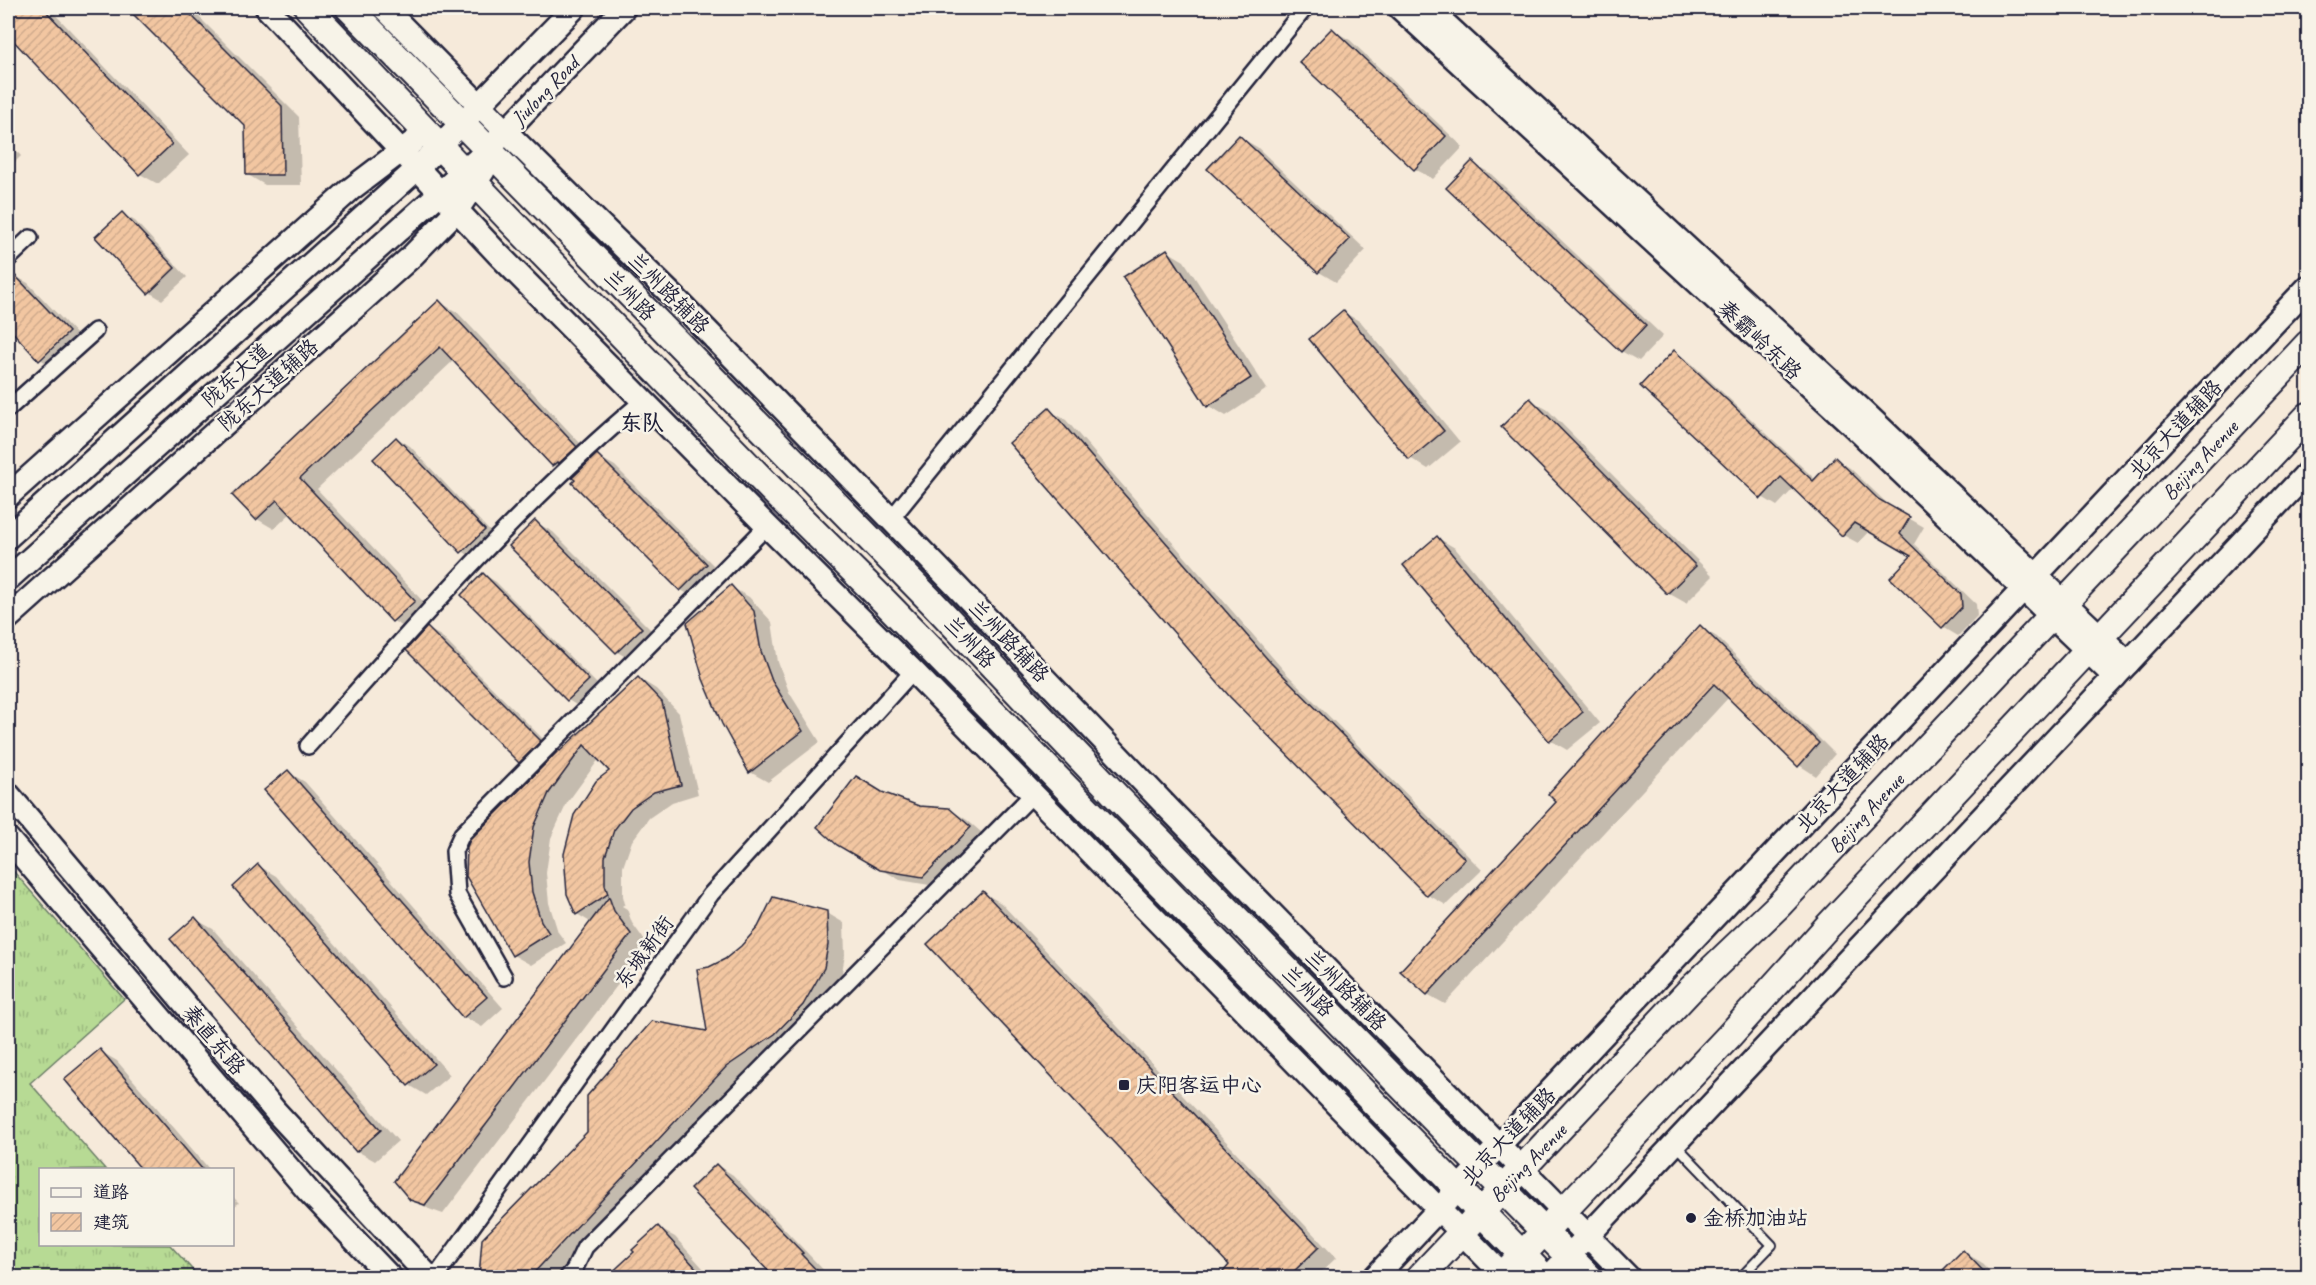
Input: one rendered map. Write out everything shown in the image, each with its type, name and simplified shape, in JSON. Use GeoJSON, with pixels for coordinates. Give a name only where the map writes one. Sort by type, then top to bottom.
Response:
{"type":"FeatureCollection","features":[{"type":"Feature","properties":{"kind":"main road","name":"兰州路"},"geometry":{"type":"LineString","coordinates":[[308,8],[771,489],[885,601],[1547,1278]]}},
{"type":"Feature","properties":{"kind":"main road","name":"兰州路"},"geometry":{"type":"LineString","coordinates":[[349,8],[847,515],[1120,800],[1590,1278]]}},
{"type":"Feature","properties":{"kind":"main road","name":"Beijing Avenue"},"geometry":{"type":"LineString","coordinates":[[1419,1278],[1690,990],[1779,905],[2308,344]]}},
{"type":"Feature","properties":{"kind":"main road"},"geometry":{"type":"LineString","coordinates":[[1503,1276],[1730,1036],[1836,917],[2308,416]]}},
{"type":"Feature","properties":{"kind":"street"},"geometry":{"type":"LineString","coordinates":[[267,8],[498,254],[914,671],[1503,1276]]}},
{"type":"Feature","properties":{"kind":"street","name":"兰州路辅路"},"geometry":{"type":"LineString","coordinates":[[384,8],[891,519],[1171,811],[1629,1278]]}},
{"type":"Feature","properties":{"kind":"street","name":"Jiulong Road"},"geometry":{"type":"LineString","coordinates":[[459,121],[480,106],[574,8]]}},
{"type":"Feature","properties":{"kind":"street","name":"Jiulong Road"},"geometry":{"type":"LineString","coordinates":[[506,132],[624,8]]}},
{"type":"Feature","properties":{"kind":"street"},"geometry":{"type":"LineString","coordinates":[[891,519],[1305,8]]}},
{"type":"Feature","properties":{"kind":"street","name":"秦霸岭东路"},"geometry":{"type":"LineString","coordinates":[[1400,8],[1850,423],[2030,582]]}},
{"type":"Feature","properties":{"kind":"street","name":"秦霸岭东路"},"geometry":{"type":"LineString","coordinates":[[1428,8],[1862,410],[2030,582],[2121,670]]}},
{"type":"Feature","properties":{"kind":"street"},"geometry":{"type":"LineString","coordinates":[[8,496],[351,189],[401,150],[434,140],[459,121]]}},
{"type":"Feature","properties":{"kind":"street"},"geometry":{"type":"LineString","coordinates":[[470,178],[506,132]]}},
{"type":"Feature","properties":{"kind":"street","name":"陇东大道"},"geometry":{"type":"LineString","coordinates":[[8,537],[418,168],[434,140]]}},
{"type":"Feature","properties":{"kind":"street","name":"陇东大道"},"geometry":{"type":"LineString","coordinates":[[8,579],[440,192],[470,178]]}},
{"type":"Feature","properties":{"kind":"street","name":"陇东大道辅路"},"geometry":{"type":"LineString","coordinates":[[8,618],[402,265],[457,210],[470,178]]}},
{"type":"Feature","properties":{"kind":"street"},"geometry":{"type":"LineString","coordinates":[[8,259],[30,238]]}},
{"type":"Feature","properties":{"kind":"street","name":"北京大道辅路"},"geometry":{"type":"LineString","coordinates":[[1374,1278],[2308,287]]}},
{"type":"Feature","properties":{"kind":"street"},"geometry":{"type":"LineString","coordinates":[[8,409],[95,331]]}},
{"type":"Feature","properties":{"kind":"street"},"geometry":{"type":"LineString","coordinates":[[308,746],[427,611],[594,442],[644,400]]}},
{"type":"Feature","properties":{"kind":"street"},"geometry":{"type":"LineString","coordinates":[[1547,1278],[2308,472]]}},
{"type":"Feature","properties":{"kind":"street"},"geometry":{"type":"LineString","coordinates":[[504,977],[457,894],[454,851],[462,834],[767,526]]}},
{"type":"Feature","properties":{"kind":"street","name":"东城新街"},"geometry":{"type":"LineString","coordinates":[[435,1278],[711,894],[914,671]]}},
{"type":"Feature","properties":{"kind":"street","name":"秦直东路"},"geometry":{"type":"LineString","coordinates":[[8,794],[276,1112],[430,1278]]}},
{"type":"Feature","properties":{"kind":"street"},"geometry":{"type":"LineString","coordinates":[[567,1278],[574,1270],[585,1248],[1033,794]]}},
{"type":"Feature","properties":{"kind":"street","name":"秦直东路"},"geometry":{"type":"LineString","coordinates":[[8,839],[309,1192],[391,1278]]}},
{"type":"Feature","properties":{"kind":"lane"},"geometry":{"type":"LineString","coordinates":[[1674,1144],[1772,1245],[1740,1278]]}},
{"type":"Feature","properties":{"kind":"green space"},"geometry":{"type":"Polygon","coordinates":[[[8,865],[124,999],[30,1083],[104,1168],[39,1168],[39,1246],[171,1246],[199,1277],[8,1277],[8,865]]]}},
{"type":"Feature","properties":{"kind":"building"},"geometry":{"type":"Polygon","coordinates":[[[8,8],[43,8],[172,144],[139,175],[8,35],[8,8]]]}},
{"type":"Feature","properties":{"kind":"building"},"geometry":{"type":"Polygon","coordinates":[[[127,8],[184,8],[282,106],[283,175],[246,175],[245,126],[127,8]]]}},
{"type":"Feature","properties":{"kind":"building"},"geometry":{"type":"Polygon","coordinates":[[[1332,28],[1446,136],[1414,170],[1299,62],[1332,28]]]}},
{"type":"Feature","properties":{"kind":"building"},"geometry":{"type":"Polygon","coordinates":[[[1239,135],[1350,239],[1318,273],[1207,169],[1239,135]]]}},
{"type":"Feature","properties":{"kind":"building"},"geometry":{"type":"Polygon","coordinates":[[[1472,161],[1646,325],[1621,352],[1446,188],[1472,161]]]}},
{"type":"Feature","properties":{"kind":"building"},"geometry":{"type":"Polygon","coordinates":[[[122,212],[175,268],[148,294],[95,237],[122,212]]]}},
{"type":"Feature","properties":{"kind":"building"},"geometry":{"type":"Polygon","coordinates":[[[1167,249],[1251,378],[1207,407],[1123,277],[1167,249]]]}},
{"type":"Feature","properties":{"kind":"building"},"geometry":{"type":"Polygon","coordinates":[[[8,268],[69,332],[39,361],[8,327],[8,268]]]}},
{"type":"Feature","properties":{"kind":"building"},"geometry":{"type":"Polygon","coordinates":[[[439,300],[577,447],[558,464],[557,462],[552,466],[440,347],[300,478],[415,601],[392,622],[277,500],[256,520],[232,495],[439,300]]]}},
{"type":"Feature","properties":{"kind":"building"},"geometry":{"type":"Polygon","coordinates":[[[1343,310],[1444,431],[1409,460],[1309,339],[1343,310]]]}},
{"type":"Feature","properties":{"kind":"building"},"geometry":{"type":"Polygon","coordinates":[[[1674,350],[1813,481],[1835,457],[1878,499],[1910,517],[1900,534],[1961,594],[1962,607],[1942,628],[1890,578],[1911,556],[1854,523],[1842,536],[1781,477],[1761,499],[1640,386],[1674,350]]]}},
{"type":"Feature","properties":{"kind":"building"},"geometry":{"type":"Polygon","coordinates":[[[1530,398],[1696,566],[1667,594],[1501,427],[1530,398]]]}},
{"type":"Feature","properties":{"kind":"building"},"geometry":{"type":"Polygon","coordinates":[[[1049,408],[1270,662],[1465,859],[1427,896],[1230,697],[1009,443],[1049,408]]]}},
{"type":"Feature","properties":{"kind":"building"},"geometry":{"type":"Polygon","coordinates":[[[396,437],[485,530],[461,553],[373,459],[396,437]]]}},
{"type":"Feature","properties":{"kind":"building"},"geometry":{"type":"Polygon","coordinates":[[[597,454],[707,564],[680,591],[572,483],[575,480],[572,478],[597,454]]]}},
{"type":"Feature","properties":{"kind":"building"},"geometry":{"type":"Polygon","coordinates":[[[535,520],[642,628],[616,653],[509,546],[535,520]]]}},
{"type":"Feature","properties":{"kind":"building"},"geometry":{"type":"Polygon","coordinates":[[[1437,536],[1583,712],[1549,741],[1403,565],[1437,536]]]}},
{"type":"Feature","properties":{"kind":"building"},"geometry":{"type":"Polygon","coordinates":[[[483,573],[589,680],[567,701],[461,595],[483,573]]]}},
{"type":"Feature","properties":{"kind":"building"},"geometry":{"type":"Polygon","coordinates":[[[731,585],[754,611],[761,651],[772,681],[803,731],[749,773],[722,724],[703,679],[687,623],[731,585]]]}},
{"type":"Feature","properties":{"kind":"building"},"geometry":{"type":"Polygon","coordinates":[[[1700,625],[1819,743],[1798,767],[1714,684],[1427,995],[1400,971],[1556,802],[1548,794],[1700,625]]]}},
{"type":"Feature","properties":{"kind":"building"},"geometry":{"type":"Polygon","coordinates":[[[427,627],[541,741],[519,763],[406,650],[427,627]]]}},
{"type":"Feature","properties":{"kind":"building"},"geometry":{"type":"Polygon","coordinates":[[[638,677],[662,702],[681,785],[654,792],[631,808],[614,830],[605,857],[605,885],[608,894],[576,915],[567,894],[564,854],[574,815],[596,781],[609,771],[584,745],[549,793],[534,827],[529,862],[532,892],[541,921],[549,933],[512,956],[466,876],[467,847],[470,840],[559,750],[638,677]]]}},
{"type":"Feature","properties":{"kind":"building"},"geometry":{"type":"Polygon","coordinates":[[[288,770],[487,997],[463,1018],[264,790],[288,770]]]}},
{"type":"Feature","properties":{"kind":"building"},"geometry":{"type":"Polygon","coordinates":[[[856,776],[882,792],[919,806],[949,808],[971,827],[923,877],[880,870],[837,845],[817,827],[856,776]]]}},
{"type":"Feature","properties":{"kind":"building"},"geometry":{"type":"Polygon","coordinates":[[[258,864],[434,1064],[408,1086],[233,887],[258,864]]]}},
{"type":"Feature","properties":{"kind":"building"},"geometry":{"type":"Polygon","coordinates":[[[983,891],[1319,1247],[1287,1278],[1218,1278],[1229,1265],[927,944],[983,891]]]}},
{"type":"Feature","properties":{"kind":"building"},"geometry":{"type":"Polygon","coordinates":[[[609,897],[614,911],[631,934],[425,1205],[410,1200],[394,1181],[609,897]]]}},
{"type":"Feature","properties":{"kind":"building"},"geometry":{"type":"Polygon","coordinates":[[[773,897],[827,911],[828,945],[824,968],[803,1005],[775,1034],[726,1067],[529,1278],[479,1278],[482,1239],[587,1132],[587,1096],[652,1021],[707,1031],[697,969],[709,967],[725,959],[741,946],[758,927],[773,897]]]}},
{"type":"Feature","properties":{"kind":"building"},"geometry":{"type":"Polygon","coordinates":[[[195,917],[381,1130],[356,1152],[170,939],[195,917]]]}},
{"type":"Feature","properties":{"kind":"building"},"geometry":{"type":"Polygon","coordinates":[[[100,1049],[201,1168],[140,1168],[64,1079],[100,1049]]]}},
{"type":"Feature","properties":{"kind":"building"},"geometry":{"type":"Polygon","coordinates":[[[716,1164],[803,1253],[801,1254],[824,1278],[775,1278],[690,1189],[716,1164]]]}},
{"type":"Feature","properties":{"kind":"building"},"geometry":{"type":"Polygon","coordinates":[[[658,1226],[705,1278],[606,1278],[634,1252],[632,1250],[658,1226]]]}},
{"type":"Feature","properties":{"kind":"building"},"geometry":{"type":"Polygon","coordinates":[[[1963,1250],[1990,1278],[1935,1278],[1963,1250]]]}},
{"type":"Feature","properties":{"kind":"place","name":"庆阳客运中心"},"geometry":{"type":"Point","coordinates":[1124,1085]}},
{"type":"Feature","properties":{"kind":"place","name":"金桥加油站"},"geometry":{"type":"Point","coordinates":[1691,1218]}},
{"type":"Feature","properties":{"kind":"district","name":"东队"},"geometry":{"type":"Point","coordinates":[642,423]}}]}
